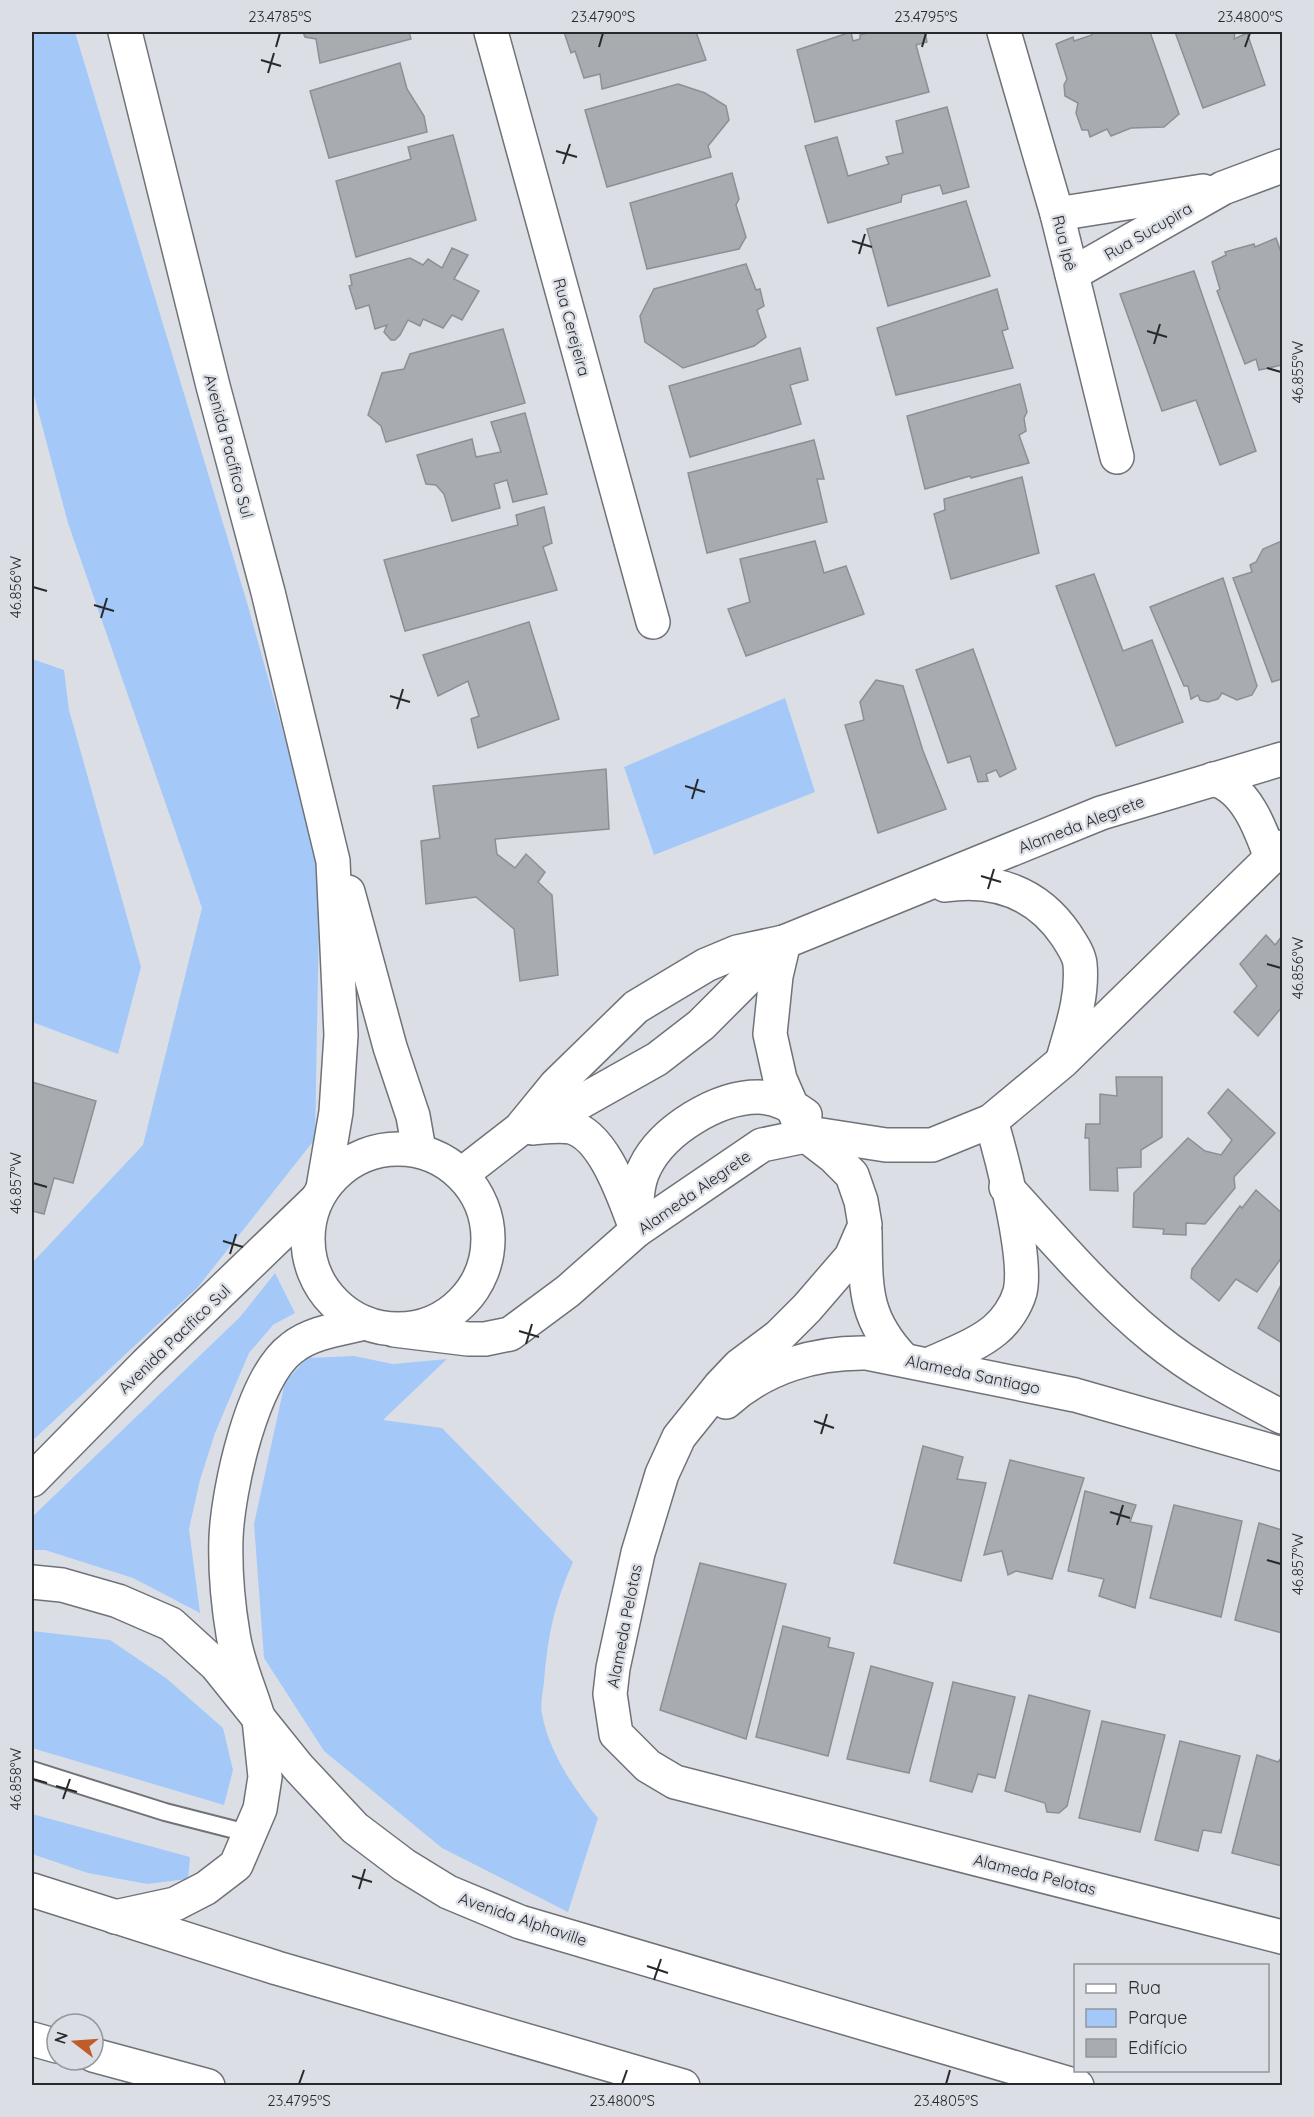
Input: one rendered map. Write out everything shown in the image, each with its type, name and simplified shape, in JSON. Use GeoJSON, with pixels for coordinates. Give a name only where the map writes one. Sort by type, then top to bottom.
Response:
{"type":"FeatureCollection","features":[{"type":"Feature","properties":{"kind":"street","name":"Avenida Pacífico Sul"},"geometry":{"type":"LineString","coordinates":[[125,32],[213,386],[268,592],[333,861],[358,920],[390,1047],[413,1116],[419,1150]]}},
{"type":"Feature","properties":{"kind":"street","name":"Rua Cerejeira"},"geometry":{"type":"LineString","coordinates":[[491,32],[653,622]]}},
{"type":"Feature","properties":{"kind":"street","name":"Rua Ipê"},"geometry":{"type":"LineString","coordinates":[[1004,32],[1057,214],[1117,457]]}},
{"type":"Feature","properties":{"kind":"street","name":"Rua Sucupira"},"geometry":{"type":"LineString","coordinates":[[1072,274],[1223,188],[1282,165]]}},
{"type":"Feature","properties":{"kind":"street","name":"Rua Sucupira"},"geometry":{"type":"LineString","coordinates":[[1057,214],[1223,188]]}},
{"type":"Feature","properties":{"kind":"street","name":"Alameda Alegrete"},"geometry":{"type":"LineString","coordinates":[[462,1174],[520,1129],[556,1085],[636,1007],[706,965],[737,952],[784,942],[1101,813],[1282,759]]}},
{"type":"Feature","properties":{"kind":"street"},"geometry":{"type":"LineString","coordinates":[[1213,779],[1222,781],[1242,801],[1277,852]]}},
{"type":"Feature","properties":{"kind":"street","name":"Alameda Alegrete"},"geometry":{"type":"LineString","coordinates":[[379,1327],[468,1339],[485,1339],[510,1334],[568,1291],[637,1230],[762,1145],[818,1135],[886,1145],[932,1145],[991,1121],[1063,1060],[1277,852]]}},
{"type":"Feature","properties":{"kind":"street","name":"Avenida Pacífico Sul"},"geometry":{"type":"LineString","coordinates":[[32,1480],[320,1193],[336,1112],[341,1035],[333,861]]}},
{"type":"Feature","properties":{"kind":"street","name":"Alameda Alegrete"},"geometry":{"type":"LineString","coordinates":[[917,889],[982,883],[1002,886],[1027,897],[1059,924],[1080,961],[1080,996],[1063,1060]]}},
{"type":"Feature","properties":{"kind":"street"},"geometry":{"type":"LineString","coordinates":[[784,942],[776,976],[770,1034],[780,1079],[790,1105],[852,1175],[861,1201],[865,1225],[865,1286],[868,1301],[878,1328],[917,1362],[995,1330],[1010,1314],[1019,1293],[1021,1264],[1018,1233],[991,1121]]}},
{"type":"Feature","properties":{"kind":"street"},"geometry":{"type":"LineString","coordinates":[[520,1129],[577,1104],[657,1059],[701,1025],[784,942]]}},
{"type":"Feature","properties":{"kind":"street"},"geometry":{"type":"LineString","coordinates":[[637,1230],[637,1203],[644,1169],[659,1146],[682,1126],[716,1108],[741,1099],[760,1097],[790,1105]]}},
{"type":"Feature","properties":{"kind":"street"},"geometry":{"type":"LineString","coordinates":[[520,1129],[572,1128],[584,1135],[604,1155],[637,1230]]}},
{"type":"Feature","properties":{"kind":"street"},"geometry":{"type":"LineString","coordinates":[[112,1917],[175,1904],[206,1888],[236,1865],[260,1809],[265,1777],[259,1719],[233,1635],[226,1564],[229,1508],[245,1436],[264,1384],[291,1348],[311,1337],[379,1327],[423,1326],[450,1314],[471,1293],[484,1267],[489,1237],[484,1208],[462,1174],[447,1162],[419,1150],[389,1148],[360,1157],[335,1174],[320,1193],[309,1227],[310,1258],[321,1286],[340,1309],[379,1327]]}},
{"type":"Feature","properties":{"kind":"street"},"geometry":{"type":"LineString","coordinates":[[1006,1187],[1090,1279],[1153,1337],[1196,1368],[1282,1417]]}},
{"type":"Feature","properties":{"kind":"street","name":"Alameda Pelotas"},"geometry":{"type":"LineString","coordinates":[[865,1225],[851,1257],[807,1308],[779,1336],[739,1366],[679,1437],[662,1474],[638,1553],[612,1668],[610,1694],[616,1734],[648,1766],[675,1782],[1282,1937]]}},
{"type":"Feature","properties":{"kind":"street","name":"Alameda Santiago"},"geometry":{"type":"LineString","coordinates":[[679,1437],[739,1390],[798,1361],[844,1353],[867,1353],[1075,1395],[1282,1454]]}},
{"type":"Feature","properties":{"kind":"street","name":"Avenida Alphaville"},"geometry":{"type":"LineString","coordinates":[[32,1582],[62,1585],[118,1601],[171,1624],[216,1665],[298,1767],[355,1828],[404,1865],[448,1893],[520,1922],[1077,2085]]}},
{"type":"Feature","properties":{"kind":"street"},"geometry":{"type":"LineString","coordinates":[[32,1890],[277,1968],[683,2085]]}},
{"type":"Feature","properties":{"kind":"street"},"geometry":{"type":"LineString","coordinates":[[105,2063],[124,2076],[208,2085]]}},
{"type":"Feature","properties":{"kind":"lane"},"geometry":{"type":"LineString","coordinates":[[32,1770],[165,1812],[250,1834]]}},
{"type":"Feature","properties":{"kind":"green space"},"geometry":{"type":"Polygon","coordinates":[[[32,32],[75,32],[248,606],[320,865],[315,1139],[198,1287],[32,1441],[32,1263],[143,1145],[202,908],[68,523],[32,388],[32,32]]]}},
{"type":"Feature","properties":{"kind":"green space"},"geometry":{"type":"Polygon","coordinates":[[[32,659],[64,670],[69,710],[141,967],[118,1054],[32,1022],[32,659]]]}},
{"type":"Feature","properties":{"kind":"green space"},"geometry":{"type":"Polygon","coordinates":[[[785,698],[815,792],[654,855],[624,767],[785,698]]]}},
{"type":"Feature","properties":{"kind":"green space"},"geometry":{"type":"Polygon","coordinates":[[[275,1273],[295,1313],[273,1325],[249,1353],[215,1433],[200,1480],[189,1529],[200,1613],[133,1578],[45,1550],[32,1550],[32,1517],[240,1317],[275,1273]]]}},
{"type":"Feature","properties":{"kind":"green space"},"geometry":{"type":"Polygon","coordinates":[[[354,1356],[393,1364],[447,1359],[383,1420],[442,1428],[573,1562],[553,1620],[541,1706],[545,1728],[556,1756],[580,1795],[598,1818],[568,1912],[442,1848],[324,1751],[264,1658],[254,1524],[285,1382],[307,1358],[354,1356]]]}},
{"type":"Feature","properties":{"kind":"green space"},"geometry":{"type":"Polygon","coordinates":[[[32,1631],[110,1640],[166,1678],[223,1728],[233,1770],[224,1805],[32,1748],[32,1631]]]}},
{"type":"Feature","properties":{"kind":"green space"},"geometry":{"type":"Polygon","coordinates":[[[32,1814],[190,1857],[188,1879],[147,1884],[88,1873],[32,1854],[32,1814]]]}},
{"type":"Feature","properties":{"kind":"building"},"geometry":{"type":"Polygon","coordinates":[[[303,32],[409,32],[411,39],[320,63],[316,39],[305,37],[303,32]]]}},
{"type":"Feature","properties":{"kind":"building"},"geometry":{"type":"Polygon","coordinates":[[[564,32],[696,32],[706,60],[602,89],[600,74],[584,78],[575,51],[571,53],[564,32]]]}},
{"type":"Feature","properties":{"kind":"building"},"geometry":{"type":"Polygon","coordinates":[[[851,32],[853,41],[860,39],[860,35],[871,32],[925,32],[927,42],[916,45],[929,92],[815,122],[797,50],[851,32]]]}},
{"type":"Feature","properties":{"kind":"building"},"geometry":{"type":"Polygon","coordinates":[[[1092,32],[1150,32],[1179,114],[1164,127],[1131,128],[1111,136],[1107,129],[1090,137],[1088,130],[1082,130],[1076,113],[1078,103],[1065,96],[1064,85],[1067,79],[1056,44],[1073,37],[1074,41],[1092,35],[1092,32]]]}},
{"type":"Feature","properties":{"kind":"building"},"geometry":{"type":"Polygon","coordinates":[[[1175,32],[1235,32],[1234,39],[1247,33],[1265,85],[1203,108],[1175,32]]]}},
{"type":"Feature","properties":{"kind":"building"},"geometry":{"type":"Polygon","coordinates":[[[400,63],[407,89],[424,116],[427,132],[329,158],[310,91],[400,63]]]}},
{"type":"Feature","properties":{"kind":"building"},"geometry":{"type":"Polygon","coordinates":[[[678,84],[705,93],[726,106],[729,120],[708,146],[711,157],[607,187],[585,110],[678,84]]]}},
{"type":"Feature","properties":{"kind":"building"},"geometry":{"type":"Polygon","coordinates":[[[947,107],[969,187],[943,194],[940,185],[902,195],[901,202],[828,223],[805,146],[837,137],[848,176],[889,164],[886,157],[903,153],[896,121],[947,107]]]}},
{"type":"Feature","properties":{"kind":"building"},"geometry":{"type":"Polygon","coordinates":[[[453,135],[476,220],[356,257],[336,181],[411,159],[408,147],[453,135]]]}},
{"type":"Feature","properties":{"kind":"building"},"geometry":{"type":"Polygon","coordinates":[[[732,173],[739,199],[736,205],[746,237],[739,249],[647,269],[630,203],[732,173]]]}},
{"type":"Feature","properties":{"kind":"building"},"geometry":{"type":"Polygon","coordinates":[[[966,201],[990,276],[888,306],[867,229],[966,201]]]}},
{"type":"Feature","properties":{"kind":"building"},"geometry":{"type":"Polygon","coordinates":[[[1276,238],[1282,255],[1282,365],[1259,370],[1256,359],[1245,364],[1217,291],[1220,289],[1212,262],[1226,255],[1225,252],[1254,244],[1255,247],[1276,238]]]}},
{"type":"Feature","properties":{"kind":"building"},"geometry":{"type":"Polygon","coordinates":[[[452,248],[468,255],[454,279],[479,291],[462,320],[452,315],[443,328],[423,319],[420,326],[408,320],[400,335],[395,340],[391,340],[384,332],[387,325],[375,329],[369,305],[356,309],[349,286],[352,285],[350,275],[410,258],[423,265],[428,259],[442,268],[452,248]]]}},
{"type":"Feature","properties":{"kind":"building"},"geometry":{"type":"Polygon","coordinates":[[[746,264],[756,290],[760,289],[764,306],[757,310],[766,337],[754,346],[683,368],[645,342],[640,316],[654,289],[746,264]]]}},
{"type":"Feature","properties":{"kind":"building"},"geometry":{"type":"Polygon","coordinates":[[[1194,271],[1256,451],[1220,465],[1196,400],[1162,411],[1120,294],[1194,271]]]}},
{"type":"Feature","properties":{"kind":"building"},"geometry":{"type":"Polygon","coordinates":[[[997,289],[1008,329],[1002,331],[1013,368],[896,395],[877,328],[997,289]]]}},
{"type":"Feature","properties":{"kind":"building"},"geometry":{"type":"Polygon","coordinates":[[[503,329],[525,403],[386,442],[381,426],[368,415],[382,373],[404,369],[410,354],[503,329]]]}},
{"type":"Feature","properties":{"kind":"building"},"geometry":{"type":"Polygon","coordinates":[[[800,348],[808,380],[790,385],[801,424],[690,457],[669,386],[800,348]]]}},
{"type":"Feature","properties":{"kind":"building"},"geometry":{"type":"Polygon","coordinates":[[[1020,384],[1027,412],[1024,418],[1026,431],[1019,435],[1029,463],[925,489],[907,416],[1020,384]]]}},
{"type":"Feature","properties":{"kind":"building"},"geometry":{"type":"Polygon","coordinates":[[[525,413],[547,494],[513,502],[507,480],[494,484],[500,508],[452,521],[444,494],[436,485],[426,484],[417,455],[472,439],[476,457],[501,452],[491,422],[525,413]]]}},
{"type":"Feature","properties":{"kind":"building"},"geometry":{"type":"Polygon","coordinates":[[[814,440],[824,479],[817,479],[827,522],[707,553],[688,473],[814,440]]]}},
{"type":"Feature","properties":{"kind":"building"},"geometry":{"type":"Polygon","coordinates":[[[1022,477],[1039,553],[951,579],[934,514],[945,510],[944,499],[1022,477]]]}},
{"type":"Feature","properties":{"kind":"building"},"geometry":{"type":"Polygon","coordinates":[[[544,507],[552,543],[543,547],[557,590],[405,631],[384,560],[518,525],[516,515],[544,507]]]}},
{"type":"Feature","properties":{"kind":"building"},"geometry":{"type":"Polygon","coordinates":[[[815,541],[824,573],[846,566],[864,614],[746,656],[728,609],[750,602],[740,559],[815,541]]]}},
{"type":"Feature","properties":{"kind":"building"},"geometry":{"type":"Polygon","coordinates":[[[1282,541],[1282,679],[1272,682],[1233,578],[1252,572],[1250,565],[1256,562],[1263,549],[1282,541]]]}},
{"type":"Feature","properties":{"kind":"building"},"geometry":{"type":"Polygon","coordinates":[[[1094,574],[1123,651],[1152,640],[1183,722],[1116,746],[1056,586],[1094,574]]]}},
{"type":"Feature","properties":{"kind":"building"},"geometry":{"type":"Polygon","coordinates":[[[1223,578],[1257,686],[1252,695],[1237,700],[1222,693],[1218,699],[1208,702],[1200,700],[1198,695],[1191,699],[1188,686],[1184,686],[1150,607],[1223,578]]]}},
{"type":"Feature","properties":{"kind":"building"},"geometry":{"type":"Polygon","coordinates":[[[529,622],[559,719],[478,748],[471,719],[479,716],[468,681],[438,696],[423,655],[529,622]]]}},
{"type":"Feature","properties":{"kind":"building"},"geometry":{"type":"Polygon","coordinates":[[[973,649],[1016,769],[1000,777],[996,770],[986,774],[988,781],[978,782],[970,756],[948,763],[916,670],[973,649]]]}},
{"type":"Feature","properties":{"kind":"building"},"geometry":{"type":"Polygon","coordinates":[[[876,680],[903,686],[923,751],[946,809],[878,833],[845,725],[864,720],[860,702],[876,680]]]}},
{"type":"Feature","properties":{"kind":"building"},"geometry":{"type":"Polygon","coordinates":[[[606,769],[609,829],[495,839],[497,854],[515,868],[526,854],[545,872],[538,882],[552,895],[558,975],[520,981],[514,929],[476,897],[426,904],[421,841],[440,838],[433,786],[606,769]]]}},
{"type":"Feature","properties":{"kind":"building"},"geometry":{"type":"Polygon","coordinates":[[[1266,935],[1275,945],[1282,936],[1282,1007],[1258,1036],[1234,1012],[1257,986],[1240,964],[1266,935]]]}},
{"type":"Feature","properties":{"kind":"building"},"geometry":{"type":"Polygon","coordinates":[[[1116,1077],[1162,1077],[1162,1137],[1141,1150],[1141,1167],[1117,1168],[1118,1191],[1090,1190],[1089,1138],[1085,1138],[1086,1124],[1100,1124],[1100,1094],[1117,1096],[1116,1077]]]}},
{"type":"Feature","properties":{"kind":"building"},"geometry":{"type":"Polygon","coordinates":[[[32,1082],[96,1101],[73,1183],[54,1178],[44,1214],[32,1211],[32,1082]]]}},
{"type":"Feature","properties":{"kind":"building"},"geometry":{"type":"Polygon","coordinates":[[[1228,1089],[1275,1133],[1234,1177],[1235,1188],[1205,1224],[1186,1223],[1186,1235],[1163,1234],[1164,1229],[1133,1227],[1134,1193],[1188,1138],[1205,1151],[1221,1155],[1232,1140],[1208,1113],[1228,1089]]]}},
{"type":"Feature","properties":{"kind":"building"},"geometry":{"type":"Polygon","coordinates":[[[1256,1190],[1282,1213],[1282,1257],[1257,1292],[1236,1279],[1219,1301],[1191,1278],[1192,1269],[1240,1206],[1242,1208],[1256,1190]]]}},
{"type":"Feature","properties":{"kind":"building"},"geometry":{"type":"Polygon","coordinates":[[[1282,1283],[1282,1343],[1258,1328],[1282,1283]]]}},
{"type":"Feature","properties":{"kind":"building"},"geometry":{"type":"Polygon","coordinates":[[[923,1446],[963,1457],[957,1479],[986,1483],[961,1581],[894,1563],[923,1446]]]}},
{"type":"Feature","properties":{"kind":"building"},"geometry":{"type":"Polygon","coordinates":[[[1010,1460],[1084,1478],[1052,1579],[1016,1571],[1008,1575],[1002,1551],[984,1555],[1010,1460]]]}},
{"type":"Feature","properties":{"kind":"building"},"geometry":{"type":"Polygon","coordinates":[[[1085,1491],[1136,1505],[1130,1522],[1152,1526],[1135,1608],[1099,1596],[1104,1579],[1068,1571],[1085,1491]]]}},
{"type":"Feature","properties":{"kind":"building"},"geometry":{"type":"Polygon","coordinates":[[[1174,1505],[1242,1521],[1221,1617],[1150,1598],[1174,1505]]]}},
{"type":"Feature","properties":{"kind":"building"},"geometry":{"type":"Polygon","coordinates":[[[1259,1523],[1282,1530],[1282,1633],[1235,1620],[1259,1523]]]}},
{"type":"Feature","properties":{"kind":"building"},"geometry":{"type":"Polygon","coordinates":[[[700,1563],[786,1584],[746,1739],[660,1710],[700,1563]]]}},
{"type":"Feature","properties":{"kind":"building"},"geometry":{"type":"Polygon","coordinates":[[[783,1626],[830,1638],[828,1647],[854,1653],[828,1756],[756,1737],[783,1626]]]}},
{"type":"Feature","properties":{"kind":"building"},"geometry":{"type":"Polygon","coordinates":[[[871,1666],[933,1683],[909,1773],[847,1759],[871,1666]]]}},
{"type":"Feature","properties":{"kind":"building"},"geometry":{"type":"Polygon","coordinates":[[[953,1682],[1015,1697],[995,1778],[978,1774],[972,1792],[930,1781],[953,1682]]]}},
{"type":"Feature","properties":{"kind":"building"},"geometry":{"type":"Polygon","coordinates":[[[1029,1695],[1090,1711],[1067,1806],[1059,1813],[1047,1812],[1045,1803],[1005,1791],[1029,1695]]]}},
{"type":"Feature","properties":{"kind":"building"},"geometry":{"type":"Polygon","coordinates":[[[1102,1721],[1165,1735],[1140,1832],[1079,1818],[1102,1721]]]}},
{"type":"Feature","properties":{"kind":"building"},"geometry":{"type":"Polygon","coordinates":[[[1180,1741],[1240,1756],[1221,1833],[1203,1830],[1198,1851],[1155,1840],[1180,1741]]]}},
{"type":"Feature","properties":{"kind":"building"},"geometry":{"type":"Polygon","coordinates":[[[1257,1755],[1278,1762],[1282,1757],[1282,1866],[1232,1853],[1257,1755]]]}}]}
